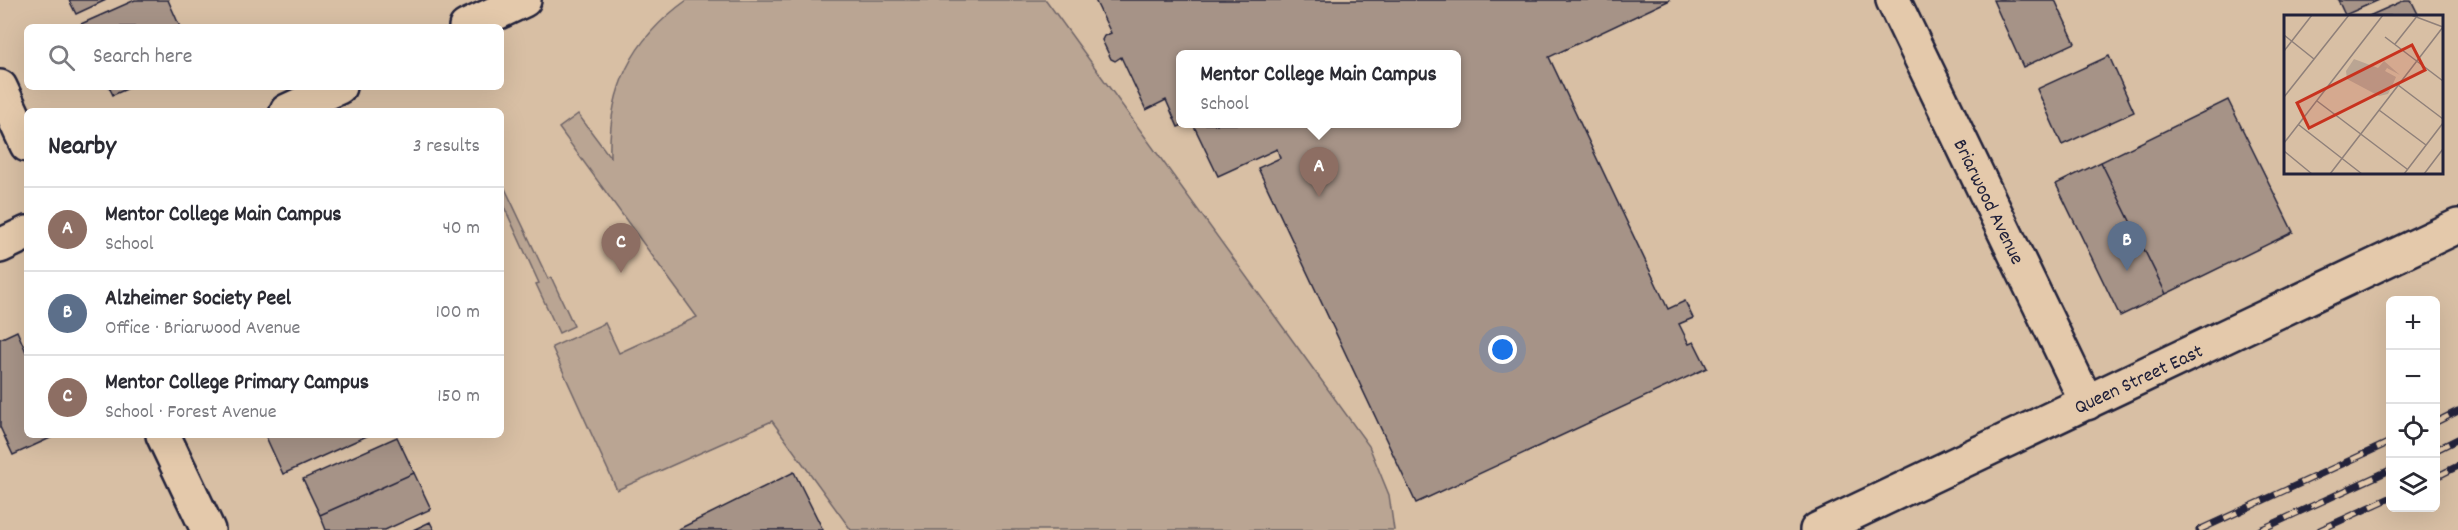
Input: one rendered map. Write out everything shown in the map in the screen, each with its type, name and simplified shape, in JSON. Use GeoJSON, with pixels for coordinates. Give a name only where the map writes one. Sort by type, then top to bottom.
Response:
{"type":"FeatureCollection","features":[{"type":"Feature","properties":{"kind":"street"},"geometry":{"type":"LineString","coordinates":[[472,24],[524,0]]}},
{"type":"Feature","properties":{"kind":"street","name":"Briarwood Avenue"},"geometry":{"type":"LineString","coordinates":[[1893,0],[2087,403]]}},
{"type":"Feature","properties":{"kind":"street"},"geometry":{"type":"LineString","coordinates":[[0,87],[24,139]]}},
{"type":"Feature","properties":{"kind":"street"},"geometry":{"type":"LineString","coordinates":[[294,108],[333,90]]}},
{"type":"Feature","properties":{"kind":"street","name":"Queen Street East"},"geometry":{"type":"LineString","coordinates":[[1817,530],[2458,226]]}},
{"type":"Feature","properties":{"kind":"street"},"geometry":{"type":"LineString","coordinates":[[0,246],[24,234]]}},
{"type":"Feature","properties":{"kind":"street"},"geometry":{"type":"LineString","coordinates":[[164,438],[208,530]]}},
{"type":"Feature","properties":{"kind":"shaded area"},"geometry":{"type":"Polygon","coordinates":[[[687,0],[1046,0],[1369,446],[1389,495],[1394,530],[851,530],[772,421],[617,490],[552,347],[605,323],[619,353],[697,317],[559,128],[578,114],[610,157],[613,109],[627,68],[651,32],[687,0]]]}},
{"type":"Feature","properties":{"kind":"shaded area"},"geometry":{"type":"Polygon","coordinates":[[[504,186],[548,279],[551,277],[574,326],[559,333],[536,284],[539,283],[504,207],[504,186]]]}},
{"type":"Feature","properties":{"kind":"building"},"geometry":{"type":"Polygon","coordinates":[[[69,0],[106,0],[76,14],[69,0]]]}},
{"type":"Feature","properties":{"kind":"building"},"geometry":{"type":"Polygon","coordinates":[[[135,0],[168,0],[179,24],[81,24],[135,0]]]}},
{"type":"Feature","properties":{"kind":"building"},"geometry":{"type":"Polygon","coordinates":[[[1095,0],[1670,0],[1549,57],[1668,309],[1685,301],[1693,318],[1679,324],[1689,344],[1694,342],[1707,368],[1416,503],[1258,168],[1280,158],[1277,149],[1218,176],[1195,128],[1461,128],[1461,50],[1176,50],[1176,122],[1166,100],[1146,110],[1121,57],[1115,61],[1111,59],[1102,40],[1104,36],[1111,33],[1095,0]]]}},
{"type":"Feature","properties":{"kind":"building"},"geometry":{"type":"Polygon","coordinates":[[[1993,0],[2055,0],[2075,43],[2023,67],[1993,0]]]}},
{"type":"Feature","properties":{"kind":"building"},"geometry":{"type":"Polygon","coordinates":[[[2338,0],[2379,0],[2345,15],[2338,0]]]}},
{"type":"Feature","properties":{"kind":"building"},"geometry":{"type":"Polygon","coordinates":[[[2405,0],[2411,0],[2418,15],[2371,15],[2405,0]]]}},
{"type":"Feature","properties":{"kind":"building"},"geometry":{"type":"Polygon","coordinates":[[[2109,56],[2134,112],[2062,145],[2037,89],[2109,56]]]}},
{"type":"Feature","properties":{"kind":"building"},"geometry":{"type":"Polygon","coordinates":[[[110,90],[124,90],[113,95],[110,90]]]}},
{"type":"Feature","properties":{"kind":"building"},"geometry":{"type":"Polygon","coordinates":[[[2228,100],[2293,232],[2166,294],[2101,162],[2228,100]]]}},
{"type":"Feature","properties":{"kind":"building"},"geometry":{"type":"Polygon","coordinates":[[[2101,162],[2166,294],[2120,316],[2056,184],[2101,162]]]}},
{"type":"Feature","properties":{"kind":"building"},"geometry":{"type":"Polygon","coordinates":[[[17,331],[24,347],[24,438],[50,438],[13,455],[0,427],[0,339],[17,331]]]}},
{"type":"Feature","properties":{"kind":"building"},"geometry":{"type":"Polygon","coordinates":[[[266,438],[362,438],[283,474],[266,438]]]}},
{"type":"Feature","properties":{"kind":"building"},"geometry":{"type":"Polygon","coordinates":[[[395,438],[397,438],[414,473],[320,515],[303,479],[395,438]]]}},
{"type":"Feature","properties":{"kind":"building"},"geometry":{"type":"Polygon","coordinates":[[[794,472],[823,530],[677,530],[794,472]]]}},
{"type":"Feature","properties":{"kind":"building"},"geometry":{"type":"Polygon","coordinates":[[[414,473],[431,509],[385,530],[326,530],[320,515],[414,473]]]}},
{"type":"Feature","properties":{"kind":"building"},"geometry":{"type":"Polygon","coordinates":[[[430,522],[434,530],[413,530],[430,522]]]}},
{"type":"Feature","properties":{"kind":"railway"},"geometry":{"type":"LineString","coordinates":[[2440,420],[2458,411]]}},
{"type":"Feature","properties":{"kind":"railway"},"geometry":{"type":"LineString","coordinates":[[2440,448],[2458,439]]}},
{"type":"Feature","properties":{"kind":"railway"},"geometry":{"type":"LineString","coordinates":[[2199,530],[2386,444]]}},
{"type":"Feature","properties":{"kind":"railway"},"geometry":{"type":"LineString","coordinates":[[2440,475],[2458,466]]}},
{"type":"Feature","properties":{"kind":"railway"},"geometry":{"type":"LineString","coordinates":[[2260,530],[2386,472]]}},
{"type":"Feature","properties":{"kind":"railway"},"geometry":{"type":"LineString","coordinates":[[2320,530],[2386,500]]}},
{"type":"Feature","properties":{"kind":"place","name":"Mentor College Main Campus"},"geometry":{"type":"Point","coordinates":[1319,197]}},
{"type":"Feature","properties":{"kind":"place","name":"Alzheimer Society Peel"},"geometry":{"type":"Point","coordinates":[2127,271]}},
{"type":"Feature","properties":{"kind":"place","name":"Mentor College Primary Campus"},"geometry":{"type":"Point","coordinates":[621,273]}}]}
